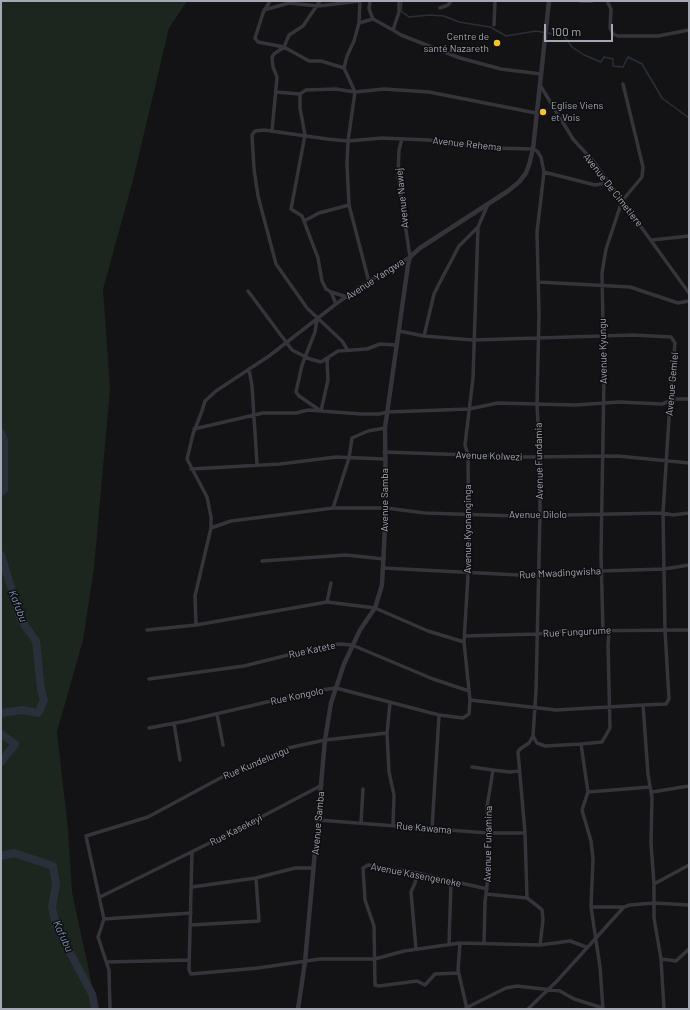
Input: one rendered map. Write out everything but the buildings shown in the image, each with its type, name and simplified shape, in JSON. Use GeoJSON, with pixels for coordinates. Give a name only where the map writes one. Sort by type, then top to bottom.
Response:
{"type":"FeatureCollection","features":[{"type":"Feature","properties":{"kind":"street"},"geometry":{"type":"LineString","coordinates":[[270,1],[264,10],[255,38],[258,42],[284,47],[309,61],[321,60],[344,68]]}},
{"type":"Feature","properties":{"kind":"street"},"geometry":{"type":"LineString","coordinates":[[272,131],[277,74],[273,67],[272,57],[284,47],[289,35],[303,26],[320,1]]}},
{"type":"Feature","properties":{"kind":"street"},"geometry":{"type":"LineString","coordinates":[[264,10],[289,3],[318,6],[360,1],[359,23],[344,68],[355,92],[348,141],[347,164],[349,205],[369,282]]}},
{"type":"Feature","properties":{"kind":"street"},"geometry":{"type":"LineString","coordinates":[[370,1],[369,9],[373,19],[393,30],[450,55],[501,69],[541,74]]}},
{"type":"Feature","properties":{"kind":"street"},"geometry":{"type":"LineString","coordinates":[[393,30],[399,12],[399,1]]}},
{"type":"Feature","properties":{"kind":"street"},"geometry":{"type":"LineString","coordinates":[[440,8],[448,5],[451,1]]}},
{"type":"Feature","properties":{"kind":"street"},"geometry":{"type":"LineString","coordinates":[[494,25],[495,1]]}},
{"type":"Feature","properties":{"kind":"street"},"geometry":{"type":"LineString","coordinates":[[410,257],[420,248],[519,182],[530,164],[546,40],[549,1]]}},
{"type":"Feature","properties":{"kind":"street"},"geometry":{"type":"LineString","coordinates":[[580,1],[592,1]]}},
{"type":"Feature","properties":{"kind":"street"},"geometry":{"type":"LineString","coordinates":[[607,1],[610,9],[610,28],[613,34],[618,36],[649,36],[689,30]]}},
{"type":"Feature","properties":{"kind":"street"},"geometry":{"type":"LineString","coordinates":[[359,23],[373,19]]}},
{"type":"Feature","properties":{"kind":"street","name":"Avenue Kyungu"},"geometry":{"type":"LineString","coordinates":[[603,631],[601,571],[604,335],[602,284],[606,249],[622,201],[642,177],[642,167],[623,84]]}},
{"type":"Feature","properties":{"kind":"street","name":"Avenue De Cimetiere"},"geometry":{"type":"LineString","coordinates":[[540,85],[572,139],[594,162],[607,182],[652,240],[664,260],[689,293]]}},
{"type":"Feature","properties":{"kind":"street"},"geometry":{"type":"LineString","coordinates":[[276,92],[300,94],[306,90],[336,89],[355,92],[384,89],[429,92],[536,113]]}},
{"type":"Feature","properties":{"kind":"street"},"geometry":{"type":"LineString","coordinates":[[300,94],[300,108],[305,135]]}},
{"type":"Feature","properties":{"kind":"street","name":"Avenue Rehema"},"geometry":{"type":"LineString","coordinates":[[318,319],[307,308],[278,270],[258,196],[254,169],[252,135],[255,131],[272,131],[348,141],[371,138],[428,140],[492,148],[533,149]]}},
{"type":"Feature","properties":{"kind":"street","name":"Avenue Yangwa"},"geometry":{"type":"LineString","coordinates":[[305,135],[290,205],[291,209],[302,216],[318,258],[322,281],[326,288],[331,292],[336,304],[410,257]]}},
{"type":"Feature","properties":{"kind":"street","name":"Avenue Nawej"},"geometry":{"type":"LineString","coordinates":[[402,139],[399,150],[398,177],[410,257]]}},
{"type":"Feature","properties":{"kind":"street","name":"Avenue Fundamia"},"geometry":{"type":"LineString","coordinates":[[533,149],[537,151],[541,157],[544,172],[537,217],[537,405],[540,456],[540,515],[533,736]]}},
{"type":"Feature","properties":{"kind":"street"},"geometry":{"type":"LineString","coordinates":[[544,172],[595,185],[607,182]]}},
{"type":"Feature","properties":{"kind":"street"},"geometry":{"type":"LineString","coordinates":[[424,336],[434,294],[459,246],[478,226],[489,203]]}},
{"type":"Feature","properties":{"kind":"street"},"geometry":{"type":"LineString","coordinates":[[304,221],[319,213],[349,205]]}},
{"type":"Feature","properties":{"kind":"street","name":"Avenue Kyonanginga"},"geometry":{"type":"LineString","coordinates":[[467,717],[469,714],[470,700],[464,642],[469,572],[468,455],[465,445],[474,373],[473,340],[478,226]]}},
{"type":"Feature","properties":{"kind":"street"},"geometry":{"type":"LineString","coordinates":[[652,240],[689,236]]}},
{"type":"Feature","properties":{"kind":"street","name":"Avenue Samba"},"geometry":{"type":"LineString","coordinates":[[298,1009],[305,962],[325,740],[331,703],[352,645],[375,608],[381,590],[386,508],[384,459],[385,428],[410,257]]}},
{"type":"Feature","properties":{"kind":"street"},"geometry":{"type":"LineString","coordinates":[[538,282],[602,284],[630,287],[678,303],[689,300]]}},
{"type":"Feature","properties":{"kind":"street"},"geometry":{"type":"LineString","coordinates":[[248,291],[286,343],[292,350],[304,357],[321,362],[338,351],[367,349],[380,344],[396,345]]}},
{"type":"Feature","properties":{"kind":"street"},"geometry":{"type":"LineString","coordinates":[[331,292],[347,296]]}},
{"type":"Feature","properties":{"kind":"street"},"geometry":{"type":"LineString","coordinates":[[196,625],[195,596],[211,528],[207,496],[191,469],[187,459],[194,429],[206,398],[286,343],[336,304]]}},
{"type":"Feature","properties":{"kind":"street"},"geometry":{"type":"LineString","coordinates":[[318,319],[342,341],[347,350]]}},
{"type":"Feature","properties":{"kind":"street"},"geometry":{"type":"LineString","coordinates":[[318,319],[315,332],[304,357],[297,394],[321,411]]}},
{"type":"Feature","properties":{"kind":"street","name":"Avenue Gemiel"},"geometry":{"type":"LineString","coordinates":[[399,331],[424,336],[473,340],[604,335],[633,335],[674,339],[675,348],[663,513],[665,630],[669,699],[666,704],[643,706]]}},
{"type":"Feature","properties":{"kind":"street"},"geometry":{"type":"LineString","coordinates":[[321,411],[328,380],[327,361],[329,356]]}},
{"type":"Feature","properties":{"kind":"street"},"geometry":{"type":"LineString","coordinates":[[249,369],[252,386],[253,416],[258,464]]}},
{"type":"Feature","properties":{"kind":"street"},"geometry":{"type":"LineString","coordinates":[[194,429],[263,413],[296,413],[308,410],[379,414],[388,412],[470,409],[498,403],[537,405],[575,405],[604,402],[662,404],[675,399],[689,399]]}},
{"type":"Feature","properties":{"kind":"street"},"geometry":{"type":"LineString","coordinates":[[333,508],[349,458],[352,438],[368,431],[385,428]]}},
{"type":"Feature","properties":{"kind":"street","name":"Avenue Kolwezi"},"geometry":{"type":"LineString","coordinates":[[384,452],[526,457],[618,456],[689,463]]}},
{"type":"Feature","properties":{"kind":"street"},"geometry":{"type":"LineString","coordinates":[[191,469],[258,464],[280,464],[336,457],[384,459]]}},
{"type":"Feature","properties":{"kind":"street","name":"Avenue Dilolo"},"geometry":{"type":"LineString","coordinates":[[211,528],[231,522],[333,508],[386,508],[425,513],[468,514],[540,515],[663,513],[673,515],[689,513]]}},
{"type":"Feature","properties":{"kind":"street"},"geometry":{"type":"LineString","coordinates":[[262,562],[346,555],[384,559]]}},
{"type":"Feature","properties":{"kind":"street","name":"Rue Mwadingwisha"},"geometry":{"type":"LineString","coordinates":[[383,568],[538,576],[601,571],[664,569],[689,565]]}},
{"type":"Feature","properties":{"kind":"street"},"geometry":{"type":"LineString","coordinates":[[327,602],[331,583]]}},
{"type":"Feature","properties":{"kind":"street"},"geometry":{"type":"LineString","coordinates":[[146,630],[196,625],[327,602],[375,608],[428,631],[464,642]]}},
{"type":"Feature","properties":{"kind":"street","name":"Rue Fungurume"},"geometry":{"type":"LineString","coordinates":[[464,636],[537,634],[564,631],[689,630]]}},
{"type":"Feature","properties":{"kind":"street"},"geometry":{"type":"LineString","coordinates":[[533,736],[537,743],[545,746],[598,744],[606,738],[610,728],[608,645],[610,631]]}},
{"type":"Feature","properties":{"kind":"street","name":"Rue Katete"},"geometry":{"type":"LineString","coordinates":[[149,679],[244,666],[324,646],[340,644],[352,645],[433,679],[469,691]]}},
{"type":"Feature","properties":{"kind":"street","name":"Rue Kongolo"},"geometry":{"type":"LineString","coordinates":[[149,728],[217,714],[314,691],[336,688],[357,692],[390,703],[439,715],[467,717]]}},
{"type":"Feature","properties":{"kind":"street"},"geometry":{"type":"LineString","coordinates":[[470,700],[556,710],[643,706],[650,787],[652,792],[651,843],[654,884],[654,918],[661,959],[664,1009]]}},
{"type":"Feature","properties":{"kind":"street"},"geometry":{"type":"LineString","coordinates":[[390,703],[387,733],[389,772],[394,795],[393,825]]}},
{"type":"Feature","properties":{"kind":"street"},"geometry":{"type":"LineString","coordinates":[[217,714],[223,745]]}},
{"type":"Feature","properties":{"kind":"street"},"geometry":{"type":"LineString","coordinates":[[432,829],[439,715]]}},
{"type":"Feature","properties":{"kind":"street"},"geometry":{"type":"LineString","coordinates":[[174,723],[180,760]]}},
{"type":"Feature","properties":{"kind":"street","name":"Rue Kundelungu"},"geometry":{"type":"LineString","coordinates":[[100,897],[88,852],[86,836],[148,817],[224,776],[288,748],[325,740],[387,733]]}},
{"type":"Feature","properties":{"kind":"street"},"geometry":{"type":"LineString","coordinates":[[527,898],[526,835],[518,752],[529,743],[533,736]]}},
{"type":"Feature","properties":{"kind":"street"},"geometry":{"type":"LineString","coordinates":[[460,943],[458,973],[467,1009],[506,988],[531,987],[560,991],[574,999],[603,1009],[592,907],[593,859],[589,828],[582,810],[588,792],[581,744]]}},
{"type":"Feature","properties":{"kind":"street"},"geometry":{"type":"LineString","coordinates":[[472,767],[510,772],[519,771]]}},
{"type":"Feature","properties":{"kind":"street","name":"Avenue Funamina"},"geometry":{"type":"LineString","coordinates":[[484,943],[483,930],[488,877],[487,807],[493,770]]}},
{"type":"Feature","properties":{"kind":"street","name":"Rue Kasekeyi"},"geometry":{"type":"LineString","coordinates":[[100,897],[192,852],[322,785]]}},
{"type":"Feature","properties":{"kind":"street"},"geometry":{"type":"LineString","coordinates":[[652,792],[689,786]]}},
{"type":"Feature","properties":{"kind":"street"},"geometry":{"type":"LineString","coordinates":[[588,792],[650,787]]}},
{"type":"Feature","properties":{"kind":"street"},"geometry":{"type":"LineString","coordinates":[[361,823],[363,789]]}},
{"type":"Feature","properties":{"kind":"street","name":"Rue Kawama"},"geometry":{"type":"LineString","coordinates":[[318,820],[526,835]]}},
{"type":"Feature","properties":{"kind":"street"},"geometry":{"type":"LineString","coordinates":[[192,852],[191,925],[188,970],[192,974],[305,962],[320,959],[375,959],[416,949],[460,943],[540,945],[570,941],[586,947]]}},
{"type":"Feature","properties":{"kind":"street","name":"Avenue Kasengeneke"},"geometry":{"type":"LineString","coordinates":[[458,973],[435,974],[429,983],[425,985],[417,981],[377,986],[374,982],[374,926],[365,900],[363,868],[368,865],[417,873],[487,889]]}},
{"type":"Feature","properties":{"kind":"street"},"geometry":{"type":"LineString","coordinates":[[654,884],[689,865]]}},
{"type":"Feature","properties":{"kind":"street"},"geometry":{"type":"LineString","coordinates":[[192,888],[256,878],[295,868],[314,868]]}},
{"type":"Feature","properties":{"kind":"street"},"geometry":{"type":"LineString","coordinates":[[416,949],[411,892],[416,883],[417,873]]}},
{"type":"Feature","properties":{"kind":"street"},"geometry":{"type":"LineString","coordinates":[[191,925],[259,921],[256,878]]}},
{"type":"Feature","properties":{"kind":"street"},"geometry":{"type":"LineString","coordinates":[[449,945],[452,882]]}},
{"type":"Feature","properties":{"kind":"street"},"geometry":{"type":"LineString","coordinates":[[486,894],[527,898],[542,910],[543,920],[540,945]]}},
{"type":"Feature","properties":{"kind":"street"},"geometry":{"type":"LineString","coordinates":[[100,897],[104,919],[98,937],[109,970],[110,1009]]}},
{"type":"Feature","properties":{"kind":"street"},"geometry":{"type":"LineString","coordinates":[[592,907],[624,907],[654,903],[689,905]]}},
{"type":"Feature","properties":{"kind":"street"},"geometry":{"type":"LineString","coordinates":[[528,1009],[624,907]]}},
{"type":"Feature","properties":{"kind":"street"},"geometry":{"type":"LineString","coordinates":[[104,919],[191,914]]}},
{"type":"Feature","properties":{"kind":"street"},"geometry":{"type":"LineString","coordinates":[[661,959],[676,961],[689,949]]}},
{"type":"Feature","properties":{"kind":"street"},"geometry":{"type":"LineString","coordinates":[[106,962],[189,960]]}},
{"type":"Feature","properties":{"kind":"shaded area"},"geometry":{"type":"Polygon","coordinates":[[[1,1],[187,1],[169,28],[132,184],[103,289],[110,389],[94,568],[83,640],[57,732],[68,829],[72,892],[97,1009],[1,1009],[1,1]]]}},
{"type":"Feature","properties":{"kind":"waterway"},"geometry":{"type":"LineString","coordinates":[[402,1],[401,11],[409,17],[430,15],[444,16],[459,22],[490,27],[506,36],[536,31],[564,36],[572,47],[584,55],[601,62],[604,57],[613,59],[613,66],[623,67],[628,57],[642,64],[662,98],[689,118]]}},
{"type":"Feature","properties":{"kind":"waterway","name":"Kafubu"},"geometry":{"type":"LineString","coordinates":[[1,433],[4,440],[4,490],[1,492]]}},
{"type":"Feature","properties":{"kind":"waterway","name":"Kafubu"},"geometry":{"type":"LineString","coordinates":[[1,555],[21,620],[36,641],[41,690],[44,700],[38,713],[22,710],[1,713]]}},
{"type":"Feature","properties":{"kind":"waterway","name":"Kafubu"},"geometry":{"type":"LineString","coordinates":[[1,734],[15,744],[1,762]]}},
{"type":"Feature","properties":{"kind":"waterway","name":"Kafubu"},"geometry":{"type":"LineString","coordinates":[[1,856],[14,853],[53,866],[56,885],[52,907],[56,926],[92,994],[95,1009]]}},
{"type":"Feature","properties":{"kind":"place","name":"Centre de santé Nazareth"},"geometry":{"type":"Point","coordinates":[497,43]}},
{"type":"Feature","properties":{"kind":"place","name":"Eglise Viens et Vois"},"geometry":{"type":"Point","coordinates":[543,112]}}]}
